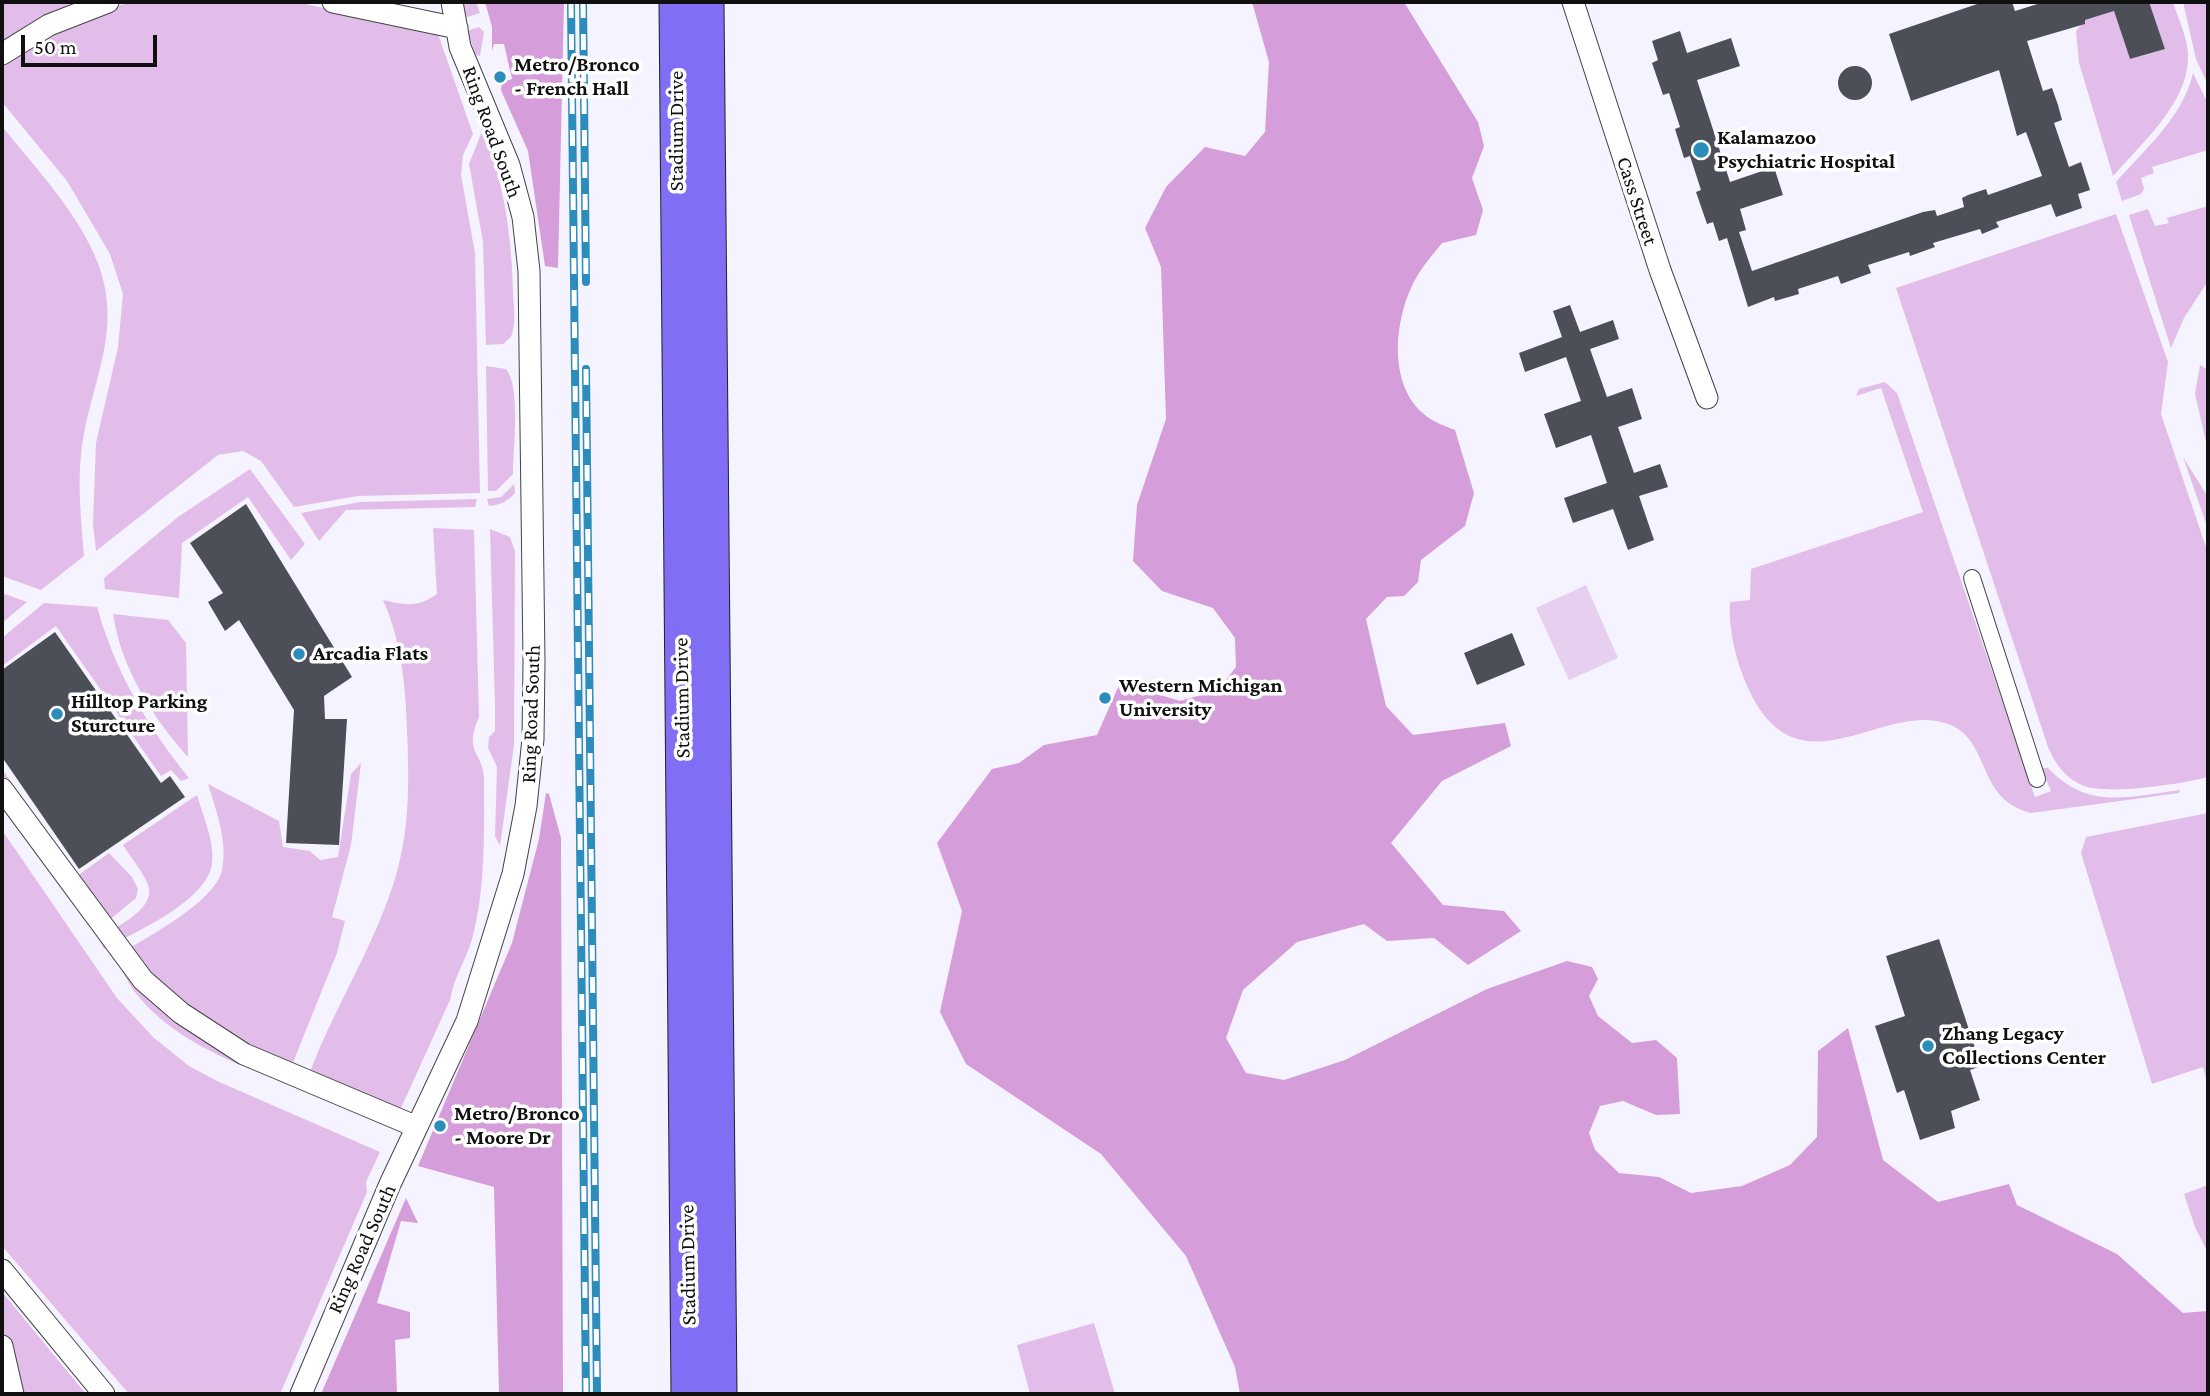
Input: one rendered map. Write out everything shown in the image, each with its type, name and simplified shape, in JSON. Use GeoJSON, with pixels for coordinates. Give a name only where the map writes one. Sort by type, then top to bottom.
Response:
{"type":"FeatureCollection","features":[{"type":"Feature","properties":{"kind":"main road","name":"Stadium Drive"},"geometry":{"type":"LineString","coordinates":[[677,2],[689,1394]]}},
{"type":"Feature","properties":{"kind":"main road","name":"Stadium Drive"},"geometry":{"type":"LineString","coordinates":[[706,2],[719,1394]]}},
{"type":"Feature","properties":{"kind":"street"},"geometry":{"type":"LineString","coordinates":[[2,54],[49,25],[108,2]]}},
{"type":"Feature","properties":{"kind":"street"},"geometry":{"type":"LineString","coordinates":[[333,2],[457,28]]}},
{"type":"Feature","properties":{"kind":"street","name":"Ring Road South"},"geometry":{"type":"LineString","coordinates":[[301,1394],[342,1293],[467,1021],[499,928],[526,806],[533,738],[534,661],[529,271],[523,217],[509,165],[460,47],[452,2]]}},
{"type":"Feature","properties":{"kind":"street","name":"Cass Street"},"geometry":{"type":"LineString","coordinates":[[1573,2],[1656,257],[1707,398]]}},
{"type":"Feature","properties":{"kind":"street"},"geometry":{"type":"LineString","coordinates":[[1972,578],[2038,779]]}},
{"type":"Feature","properties":{"kind":"street"},"geometry":{"type":"LineString","coordinates":[[2,789],[143,980],[181,1013],[244,1054],[417,1128]]}},
{"type":"Feature","properties":{"kind":"street"},"geometry":{"type":"LineString","coordinates":[[2,1270],[104,1394]]}},
{"type":"Feature","properties":{"kind":"street"},"geometry":{"type":"LineString","coordinates":[[2,1346],[13,1394]]}},
{"type":"Feature","properties":{"kind":"shaded area"},"geometry":{"type":"Polygon","coordinates":[[[2,2],[74,2],[2,41],[2,2]]]}},
{"type":"Feature","properties":{"kind":"shaded area"},"geometry":{"type":"Polygon","coordinates":[[[139,2],[297,2],[438,34],[473,134],[463,155],[461,175],[475,253],[480,493],[358,496],[294,507],[261,461],[243,451],[218,455],[96,551],[93,523],[96,443],[118,347],[123,294],[110,254],[67,181],[2,102],[2,62],[51,33],[85,17],[120,5],[139,2]]]}},
{"type":"Feature","properties":{"kind":"shaded area"},"geometry":{"type":"Polygon","coordinates":[[[461,2],[476,2],[480,13],[464,18],[461,2]]]}},
{"type":"Feature","properties":{"kind":"shaded area"},"geometry":{"type":"Polygon","coordinates":[[[485,2],[564,2],[558,268],[545,266],[528,151],[501,90],[502,82],[512,79],[504,44],[494,44],[492,51],[492,27],[485,2]]]}},
{"type":"Feature","properties":{"kind":"shaded area"},"geometry":{"type":"Polygon","coordinates":[[[1252,2],[1404,2],[1478,122],[1484,146],[1472,178],[1483,210],[1476,235],[1442,243],[1422,269],[1403,312],[1398,350],[1404,386],[1413,402],[1428,417],[1455,430],[1474,493],[1465,526],[1421,560],[1418,582],[1404,596],[1387,597],[1366,619],[1386,706],[1413,735],[1505,723],[1511,746],[1442,781],[1391,843],[1443,905],[1504,911],[1521,931],[1468,965],[1434,938],[1387,941],[1364,924],[1297,942],[1243,990],[1226,1038],[1246,1073],[1284,1080],[1345,1060],[1487,989],[1567,961],[1592,967],[1598,979],[1589,996],[1598,1016],[1632,1043],[1656,1040],[1677,1058],[1680,1114],[1656,1115],[1623,1101],[1600,1106],[1589,1133],[1595,1150],[1619,1173],[1659,1177],[1691,1193],[1742,1186],[1790,1165],[1817,1137],[1818,1051],[1848,1028],[1883,1160],[1938,1202],[2009,1184],[2017,1205],[2117,1254],[2183,1313],[2208,1311],[2208,1394],[1240,1394],[1235,1367],[1186,1256],[1101,1154],[966,1064],[940,1012],[962,911],[937,843],[992,769],[1019,763],[1044,745],[1097,735],[1120,683],[1180,701],[1218,690],[1236,667],[1235,638],[1213,608],[1162,591],[1133,561],[1137,505],[1166,419],[1161,267],[1145,228],[1166,187],[1205,147],[1245,156],[1265,132],[1269,62],[1252,2]]]}},
{"type":"Feature","properties":{"kind":"shaded area"},"geometry":{"type":"Polygon","coordinates":[[[2173,2],[2187,44],[2186,76],[2180,92],[2161,122],[2113,176],[2079,63],[2076,31],[2085,20],[2114,11],[2130,59],[2165,49],[2149,4],[2173,2]]]}},
{"type":"Feature","properties":{"kind":"shaded area"},"geometry":{"type":"Polygon","coordinates":[[[2183,2],[2208,2],[2208,85],[2196,59],[2183,2]]]}},
{"type":"Feature","properties":{"kind":"shaded area"},"geometry":{"type":"Polygon","coordinates":[[[479,27],[484,32],[480,56],[476,55],[467,31],[479,27]]]}},
{"type":"Feature","properties":{"kind":"shaded area"},"geometry":{"type":"Polygon","coordinates":[[[2193,73],[2208,104],[2208,150],[2152,167],[2154,173],[2141,178],[2144,189],[2141,194],[2122,201],[2116,182],[2172,118],[2188,89],[2193,73]]]}},
{"type":"Feature","properties":{"kind":"shaded area"},"geometry":{"type":"Polygon","coordinates":[[[2,126],[81,228],[99,266],[107,310],[104,351],[80,464],[84,556],[41,590],[2,576],[2,126]]]}},
{"type":"Feature","properties":{"kind":"shaded area"},"geometry":{"type":"Polygon","coordinates":[[[483,129],[506,210],[514,316],[511,337],[503,344],[486,345],[483,242],[469,164],[483,129]]]}},
{"type":"Feature","properties":{"kind":"shaded area"},"geometry":{"type":"Polygon","coordinates":[[[2208,206],[2208,281],[2184,318],[2171,348],[2129,215],[2148,209],[2155,226],[2169,223],[2167,218],[2208,206]]]}},
{"type":"Feature","properties":{"kind":"shaded area"},"geometry":{"type":"Polygon","coordinates":[[[2116,214],[2168,362],[2161,414],[2208,553],[2208,777],[2127,789],[2084,786],[2067,775],[2048,747],[1896,288],[2116,214]]]}},
{"type":"Feature","properties":{"kind":"shaded area"},"geometry":{"type":"Polygon","coordinates":[[[2200,365],[2208,370],[2208,451],[2195,394],[2200,365]]]}},
{"type":"Feature","properties":{"kind":"shaded area"},"geometry":{"type":"Polygon","coordinates":[[[486,366],[506,369],[511,377],[515,403],[513,474],[496,491],[488,491],[486,366]]]}},
{"type":"Feature","properties":{"kind":"shaded area"},"geometry":{"type":"Polygon","coordinates":[[[1885,382],[1897,393],[2035,797],[2051,791],[2041,768],[2048,768],[2078,790],[2093,795],[2125,797],[2180,790],[2179,793],[2031,813],[2013,806],[2001,795],[1972,743],[1962,732],[1948,724],[1923,720],[1843,738],[1817,741],[1792,737],[1769,721],[1749,690],[1737,658],[1730,624],[1730,602],[1750,600],[1751,569],[1923,512],[1881,388],[1856,396],[1859,389],[1885,382]]]}},
{"type":"Feature","properties":{"kind":"shaded area"},"geometry":{"type":"Polygon","coordinates":[[[2183,457],[2208,497],[2208,529],[2183,457]]]}},
{"type":"Feature","properties":{"kind":"shaded area"},"geometry":{"type":"Polygon","coordinates":[[[250,469],[305,544],[291,560],[248,497],[182,543],[179,598],[105,589],[104,578],[178,517],[250,469]]]}},
{"type":"Feature","properties":{"kind":"shaded area"},"geometry":{"type":"Polygon","coordinates":[[[514,484],[515,493],[509,499],[489,506],[487,499],[501,497],[514,484]]]}},
{"type":"Feature","properties":{"kind":"shaded area"},"geometry":{"type":"Polygon","coordinates":[[[477,499],[475,507],[346,510],[319,541],[301,513],[360,502],[477,499]]]}},
{"type":"Feature","properties":{"kind":"shaded area"},"geometry":{"type":"Polygon","coordinates":[[[433,528],[474,530],[479,717],[473,745],[484,778],[482,880],[477,920],[450,1000],[392,1128],[304,1089],[326,1033],[378,925],[402,851],[408,782],[405,697],[398,647],[383,600],[411,604],[424,602],[437,594],[433,528]]]}},
{"type":"Feature","properties":{"kind":"shaded area"},"geometry":{"type":"Polygon","coordinates":[[[490,529],[510,537],[515,551],[514,745],[500,846],[495,836],[497,767],[488,748],[489,737],[495,731],[490,529]]]}},
{"type":"Feature","properties":{"kind":"shaded area"},"geometry":{"type":"Polygon","coordinates":[[[1586,585],[1618,658],[1569,680],[1536,608],[1586,585]]]}},
{"type":"Feature","properties":{"kind":"shaded area"},"geometry":{"type":"Polygon","coordinates":[[[2,593],[27,602],[2,623],[2,593]]]}},
{"type":"Feature","properties":{"kind":"shaded area"},"geometry":{"type":"Polygon","coordinates":[[[44,603],[97,607],[113,653],[134,697],[159,738],[189,778],[181,781],[171,770],[161,776],[56,626],[2,666],[2,638],[44,603]]]}},
{"type":"Feature","properties":{"kind":"shaded area"},"geometry":{"type":"Polygon","coordinates":[[[113,614],[168,620],[186,643],[188,757],[140,691],[123,654],[113,614]]]}},
{"type":"Feature","properties":{"kind":"shaded area"},"geometry":{"type":"Polygon","coordinates":[[[361,763],[351,845],[332,917],[345,921],[337,953],[290,1070],[278,1079],[199,1045],[163,1021],[134,991],[115,957],[176,919],[206,895],[217,882],[222,870],[223,848],[208,784],[279,821],[283,847],[310,851],[320,860],[338,857],[351,774],[361,763]]]}},
{"type":"Feature","properties":{"kind":"shaded area"},"geometry":{"type":"Polygon","coordinates":[[[2,769],[77,876],[109,853],[132,877],[138,889],[136,898],[95,932],[2,794],[2,769]]]}},
{"type":"Feature","properties":{"kind":"shaded area"},"geometry":{"type":"Polygon","coordinates":[[[546,793],[549,794],[561,838],[563,1394],[499,1394],[494,1187],[418,1166],[512,943],[539,839],[546,793]]]}},
{"type":"Feature","properties":{"kind":"shaded area"},"geometry":{"type":"Polygon","coordinates":[[[197,795],[212,847],[212,864],[207,878],[183,903],[150,925],[104,949],[98,938],[138,912],[148,897],[149,889],[145,878],[123,845],[197,795]]]}},
{"type":"Feature","properties":{"kind":"shaded area"},"geometry":{"type":"Polygon","coordinates":[[[2208,813],[2208,1086],[2203,1067],[2152,1084],[2081,853],[2086,837],[2208,813]]]}},
{"type":"Feature","properties":{"kind":"shaded area"},"geometry":{"type":"Polygon","coordinates":[[[2,830],[117,998],[153,1037],[189,1066],[217,1081],[380,1152],[366,1182],[367,1192],[280,1394],[129,1394],[2,1246],[2,830]]]}},
{"type":"Feature","properties":{"kind":"shaded area"},"geometry":{"type":"Polygon","coordinates":[[[2208,1185],[2208,1253],[2195,1227],[2184,1194],[2208,1185]]]}},
{"type":"Feature","properties":{"kind":"shaded area"},"geometry":{"type":"Polygon","coordinates":[[[406,1198],[418,1223],[401,1221],[377,1303],[410,1312],[410,1338],[395,1340],[397,1394],[321,1394],[406,1198]]]}},
{"type":"Feature","properties":{"kind":"shaded area"},"geometry":{"type":"Polygon","coordinates":[[[2,1292],[86,1394],[21,1394],[2,1326],[2,1292]]]}},
{"type":"Feature","properties":{"kind":"shaded area"},"geometry":{"type":"Polygon","coordinates":[[[1094,1323],[1115,1394],[1030,1394],[1017,1345],[1094,1323]]]}},
{"type":"Feature","properties":{"kind":"building","name":"Kalamazoo Psychiatric Hospital"},"geometry":{"type":"Polygon","coordinates":[[[1983,2],[2012,2],[2015,11],[2044,2],[2149,2],[2165,49],[2130,59],[2114,11],[2085,20],[2085,24],[2027,41],[2043,91],[2052,88],[2058,105],[2062,120],[2054,123],[2069,167],[2081,162],[2090,190],[2078,194],[2082,208],[2056,217],[2051,204],[1996,222],[1999,227],[1982,234],[1980,229],[1933,243],[1935,247],[1910,256],[1909,252],[1868,265],[1871,273],[1841,284],[1838,276],[1798,289],[1799,294],[1775,301],[1774,297],[1748,307],[1727,238],[1719,241],[1713,222],[1707,224],[1696,192],[1701,190],[1690,156],[1684,158],[1675,129],[1680,127],[1669,93],[1663,95],[1652,63],[1658,60],[1652,41],[1680,31],[1687,53],[1731,38],[1740,66],[1697,80],[1730,182],[1774,167],[1783,195],[1740,209],[1746,230],[1739,232],[1752,271],[1923,212],[1935,210],[1937,216],[1964,207],[1962,198],[1968,195],[1986,189],[1988,195],[2042,176],[2026,132],[2017,136],[1999,70],[1911,101],[1889,34],[1983,2]]]}},
{"type":"Feature","properties":{"kind":"building","name":"Kalamazoo Psychiatric Hospital"},"geometry":{"type":"Polygon","coordinates":[[[1855,66],[1867,71],[1872,83],[1867,95],[1855,100],[1843,95],[1838,83],[1843,71],[1855,66]]]}},
{"type":"Feature","properties":{"kind":"building"},"geometry":{"type":"Polygon","coordinates":[[[1570,305],[1580,332],[1613,320],[1619,339],[1590,349],[1607,397],[1632,388],[1642,419],[1618,427],[1634,473],[1660,464],[1668,487],[1639,496],[1654,540],[1628,550],[1613,509],[1573,523],[1564,498],[1607,483],[1591,435],[1556,448],[1544,414],[1581,401],[1566,357],[1525,372],[1519,353],[1562,337],[1553,311],[1570,305]]]}},
{"type":"Feature","properties":{"kind":"building","name":"Arcadia Flats"},"geometry":{"type":"Polygon","coordinates":[[[246,504],[352,677],[324,696],[325,719],[347,719],[339,845],[286,843],[294,710],[239,620],[225,631],[208,602],[223,593],[190,543],[246,504]]]}},
{"type":"Feature","properties":{"kind":"building","name":"Hilltop Parking Sturcture"},"geometry":{"type":"Polygon","coordinates":[[[55,632],[161,783],[170,776],[185,797],[79,869],[2,757],[2,670],[55,632]]]}},
{"type":"Feature","properties":{"kind":"building"},"geometry":{"type":"Polygon","coordinates":[[[1512,633],[1525,665],[1477,685],[1464,653],[1512,633]]]}},
{"type":"Feature","properties":{"kind":"building","name":"Zhang Legacy Collections Center"},"geometry":{"type":"Polygon","coordinates":[[[1939,939],[1981,1066],[1970,1070],[1980,1100],[1951,1111],[1955,1128],[1920,1140],[1904,1090],[1897,1093],[1875,1026],[1905,1016],[1886,956],[1939,939]]]}},
{"type":"Feature","properties":{"kind":"railway"},"geometry":{"type":"LineString","coordinates":[[571,2],[586,1394]]}},
{"type":"Feature","properties":{"kind":"railway"},"geometry":{"type":"LineString","coordinates":[[583,2],[586,282]]}},
{"type":"Feature","properties":{"kind":"railway"},"geometry":{"type":"LineString","coordinates":[[586,369],[597,1394]]}},
{"type":"Feature","properties":{"kind":"place","name":"Metro/Bronco - French Hall"},"geometry":{"type":"Point","coordinates":[500,77]}},
{"type":"Feature","properties":{"kind":"place","name":"Kalamazoo Psychiatric Hospital"},"geometry":{"type":"Point","coordinates":[1701,150]}},
{"type":"Feature","properties":{"kind":"place","name":"Arcadia Flats"},"geometry":{"type":"Point","coordinates":[299,654]}},
{"type":"Feature","properties":{"kind":"place","name":"Western Michigan University"},"geometry":{"type":"Point","coordinates":[1105,698]}},
{"type":"Feature","properties":{"kind":"place","name":"Hilltop Parking Sturcture"},"geometry":{"type":"Point","coordinates":[57,714]}},
{"type":"Feature","properties":{"kind":"place","name":"Zhang Legacy Collections Center"},"geometry":{"type":"Point","coordinates":[1928,1046]}},
{"type":"Feature","properties":{"kind":"place","name":"Metro/Bronco - Moore Dr"},"geometry":{"type":"Point","coordinates":[440,1126]}}]}
